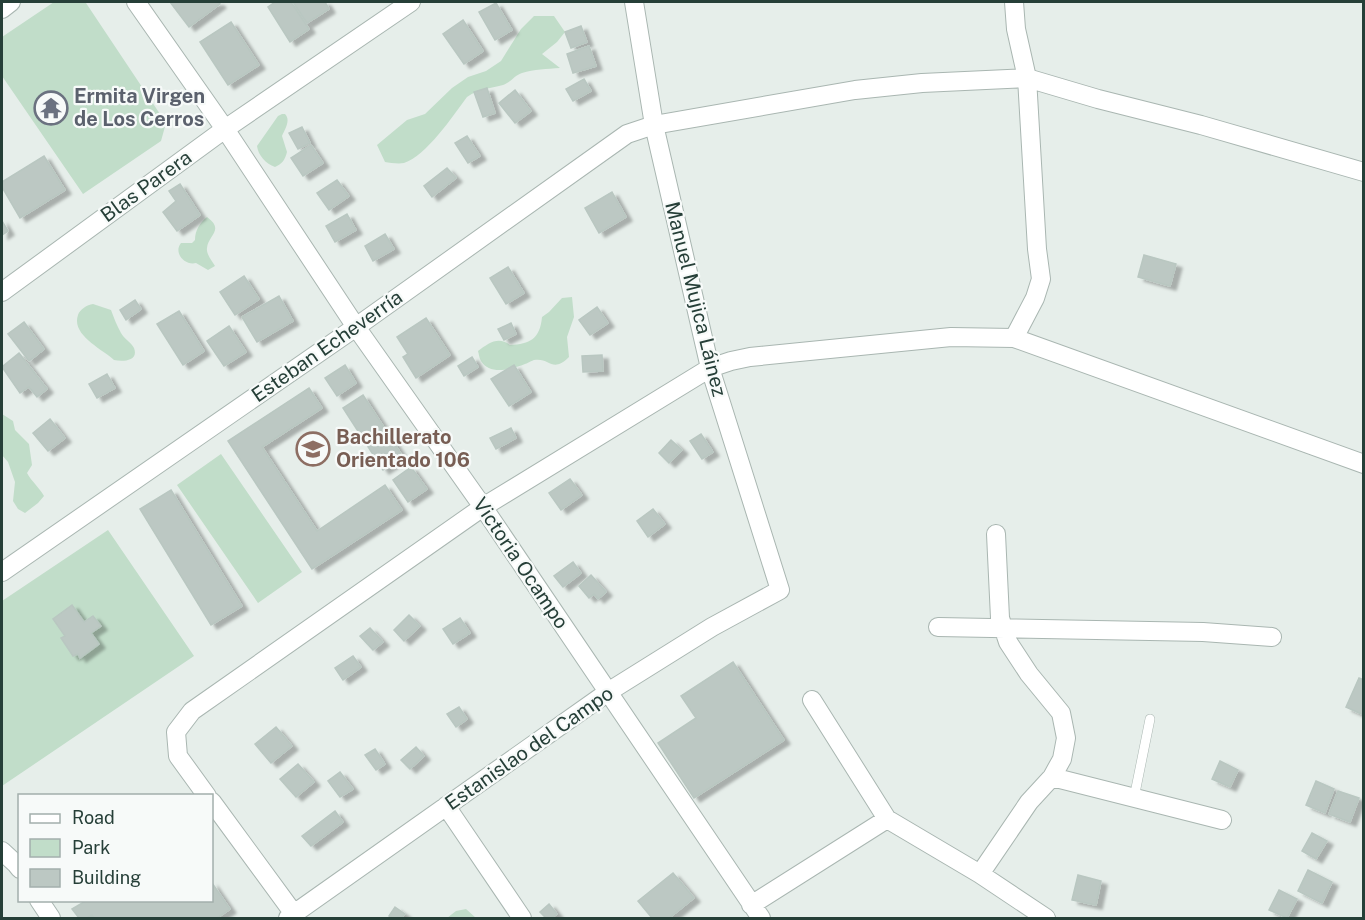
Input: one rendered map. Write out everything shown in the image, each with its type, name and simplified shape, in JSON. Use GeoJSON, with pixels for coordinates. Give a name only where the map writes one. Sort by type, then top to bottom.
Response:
{"type":"FeatureCollection","features":[{"type":"Feature","properties":{"kind":"street"},"geometry":{"type":"LineString","coordinates":[[2,9],[11,2]]}},
{"type":"Feature","properties":{"kind":"street","name":"Victoria Ocampo"},"geometry":{"type":"LineString","coordinates":[[136,2],[225,129],[356,327],[483,507],[756,912]]}},
{"type":"Feature","properties":{"kind":"street","name":"Blas Parera"},"geometry":{"type":"LineString","coordinates":[[2,292],[225,129],[411,2]]}},
{"type":"Feature","properties":{"kind":"street","name":"Manuel Mujica Láinez"},"geometry":{"type":"LineString","coordinates":[[634,2],[654,125],[710,368],[780,590]]}},
{"type":"Feature","properties":{"kind":"street"},"geometry":{"type":"LineString","coordinates":[[1014,2],[1016,29],[1027,78],[1037,249],[1041,279],[1035,298],[1014,338]]}},
{"type":"Feature","properties":{"kind":"street","name":"Esteban Echeverría"},"geometry":{"type":"LineString","coordinates":[[2,572],[356,327],[627,134],[654,125],[855,90],[922,83],[1027,78],[1364,172]]}},
{"type":"Feature","properties":{"kind":"street"},"geometry":{"type":"LineString","coordinates":[[206,794],[178,756],[176,732],[192,711],[483,507],[710,368],[731,361],[785,353],[951,337],[1014,338],[1364,464]]}},
{"type":"Feature","properties":{"kind":"street"},"geometry":{"type":"LineString","coordinates":[[980,874],[1029,802],[1052,777],[1062,759],[1066,738],[1061,713],[1029,674],[1008,642],[1000,618],[996,534]]}},
{"type":"Feature","properties":{"kind":"street","name":"Estanislao del Campo"},"geometry":{"type":"LineString","coordinates":[[293,917],[608,692],[712,627],[780,590]]}},
{"type":"Feature","properties":{"kind":"street"},"geometry":{"type":"LineString","coordinates":[[938,627],[1203,632],[1272,637]]}},
{"type":"Feature","properties":{"kind":"street"},"geometry":{"type":"LineString","coordinates":[[812,700],[887,819],[980,874],[1046,918]]}},
{"type":"Feature","properties":{"kind":"street"},"geometry":{"type":"LineString","coordinates":[[1052,777],[1222,820]]}},
{"type":"Feature","properties":{"kind":"street"},"geometry":{"type":"LineString","coordinates":[[213,803],[293,917]]}},
{"type":"Feature","properties":{"kind":"street"},"geometry":{"type":"LineString","coordinates":[[446,806],[522,918]]}},
{"type":"Feature","properties":{"kind":"street"},"geometry":{"type":"LineString","coordinates":[[756,912],[887,819]]}},
{"type":"Feature","properties":{"kind":"street"},"geometry":{"type":"LineString","coordinates":[[2,851],[18,866]]}},
{"type":"Feature","properties":{"kind":"street"},"geometry":{"type":"LineString","coordinates":[[40,902],[51,918]]}},
{"type":"Feature","properties":{"kind":"lane"},"geometry":{"type":"LineString","coordinates":[[1134,798],[1150,719]]}},
{"type":"Feature","properties":{"kind":"green space"},"geometry":{"type":"Polygon","coordinates":[[[54,2],[86,3],[166,123],[161,141],[83,194],[2,76],[2,37],[54,2]]]}},
{"type":"Feature","properties":{"kind":"green space"},"geometry":{"type":"Polygon","coordinates":[[[534,16],[554,16],[565,32],[542,54],[560,68],[522,73],[506,84],[472,94],[421,152],[404,163],[385,162],[377,145],[407,120],[425,114],[452,88],[468,77],[486,71],[501,61],[521,29],[534,16]]]}},
{"type":"Feature","properties":{"kind":"green space"},"geometry":{"type":"Polygon","coordinates":[[[282,114],[287,116],[287,125],[282,136],[287,152],[280,165],[275,167],[263,159],[257,146],[278,116],[282,114]]]}},
{"type":"Feature","properties":{"kind":"green space"},"geometry":{"type":"Polygon","coordinates":[[[207,217],[215,226],[207,250],[215,266],[208,270],[196,263],[184,261],[178,251],[181,243],[192,243],[195,240],[198,227],[207,217]]]}},
{"type":"Feature","properties":{"kind":"green space"},"geometry":{"type":"Polygon","coordinates":[[[572,297],[574,317],[567,337],[569,357],[563,362],[555,365],[534,360],[514,368],[495,370],[485,366],[481,361],[478,351],[490,343],[501,341],[510,345],[533,339],[539,331],[542,317],[562,298],[572,297]]]}},
{"type":"Feature","properties":{"kind":"green space"},"geometry":{"type":"Polygon","coordinates":[[[93,304],[111,310],[121,333],[134,348],[132,358],[126,361],[114,360],[83,335],[77,322],[78,315],[88,305],[93,304]]]}},
{"type":"Feature","properties":{"kind":"green space"},"geometry":{"type":"Polygon","coordinates":[[[2,414],[13,421],[15,430],[29,444],[32,465],[27,473],[44,496],[25,513],[18,509],[13,501],[15,482],[8,462],[2,455],[2,414]]]}},
{"type":"Feature","properties":{"kind":"green space"},"geometry":{"type":"Polygon","coordinates":[[[221,454],[302,572],[258,603],[177,485],[221,454]]]}},
{"type":"Feature","properties":{"kind":"green space"},"geometry":{"type":"Polygon","coordinates":[[[108,530],[194,656],[2,786],[2,601],[108,530]]]}},
{"type":"Feature","properties":{"kind":"green space"},"geometry":{"type":"Polygon","coordinates":[[[466,909],[476,918],[447,918],[456,911],[466,909]]]}},
{"type":"Feature","properties":{"kind":"building"},"geometry":{"type":"Polygon","coordinates":[[[170,2],[218,2],[220,4],[189,27],[170,2]]]}},
{"type":"Feature","properties":{"kind":"building"},"geometry":{"type":"Polygon","coordinates":[[[275,2],[291,2],[309,29],[290,42],[268,7],[275,2]]]}},
{"type":"Feature","properties":{"kind":"building"},"geometry":{"type":"Polygon","coordinates":[[[293,2],[325,2],[329,9],[307,23],[293,2]]]}},
{"type":"Feature","properties":{"kind":"building"},"geometry":{"type":"Polygon","coordinates":[[[496,3],[512,30],[495,40],[479,12],[496,3]]]}},
{"type":"Feature","properties":{"kind":"building"},"geometry":{"type":"Polygon","coordinates":[[[463,20],[483,51],[464,64],[443,34],[463,20]]]}},
{"type":"Feature","properties":{"kind":"building"},"geometry":{"type":"Polygon","coordinates":[[[231,22],[259,65],[228,85],[200,42],[231,22]]]}},
{"type":"Feature","properties":{"kind":"building"},"geometry":{"type":"Polygon","coordinates":[[[581,26],[587,42],[571,48],[565,32],[581,26]]]}},
{"type":"Feature","properties":{"kind":"building"},"geometry":{"type":"Polygon","coordinates":[[[589,46],[596,66],[573,73],[567,54],[589,46]]]}},
{"type":"Feature","properties":{"kind":"building"},"geometry":{"type":"Polygon","coordinates":[[[584,79],[591,91],[573,101],[566,89],[584,79]]]}},
{"type":"Feature","properties":{"kind":"building"},"geometry":{"type":"Polygon","coordinates":[[[487,88],[495,113],[483,117],[474,92],[487,88]]]}},
{"type":"Feature","properties":{"kind":"building"},"geometry":{"type":"Polygon","coordinates":[[[515,90],[531,111],[515,123],[499,103],[515,90]]]}},
{"type":"Feature","properties":{"kind":"building"},"geometry":{"type":"Polygon","coordinates":[[[302,127],[310,143],[298,149],[289,133],[302,127]]]}},
{"type":"Feature","properties":{"kind":"building"},"geometry":{"type":"Polygon","coordinates":[[[467,136],[480,156],[468,163],[455,143],[467,136]]]}},
{"type":"Feature","properties":{"kind":"building"},"geometry":{"type":"Polygon","coordinates":[[[311,145],[323,163],[303,176],[291,158],[311,145]]]}},
{"type":"Feature","properties":{"kind":"building"},"geometry":{"type":"Polygon","coordinates":[[[44,156],[65,190],[20,218],[2,187],[2,182],[44,156]]]}},
{"type":"Feature","properties":{"kind":"building"},"geometry":{"type":"Polygon","coordinates":[[[447,168],[456,178],[432,197],[424,186],[447,168]]]}},
{"type":"Feature","properties":{"kind":"building"},"geometry":{"type":"Polygon","coordinates":[[[337,180],[349,196],[329,210],[317,193],[337,180]]]}},
{"type":"Feature","properties":{"kind":"building"},"geometry":{"type":"Polygon","coordinates":[[[180,184],[200,215],[177,231],[163,212],[176,201],[169,191],[180,184]]]}},
{"type":"Feature","properties":{"kind":"building"},"geometry":{"type":"Polygon","coordinates":[[[612,192],[626,217],[599,233],[585,208],[612,192]]]}},
{"type":"Feature","properties":{"kind":"building"},"geometry":{"type":"Polygon","coordinates":[[[347,214],[356,230],[335,242],[326,226],[347,214]]]}},
{"type":"Feature","properties":{"kind":"building"},"geometry":{"type":"Polygon","coordinates":[[[2,221],[8,231],[2,235],[2,221]]]}},
{"type":"Feature","properties":{"kind":"building"},"geometry":{"type":"Polygon","coordinates":[[[385,234],[394,249],[373,261],[365,246],[385,234]]]}},
{"type":"Feature","properties":{"kind":"building"},"geometry":{"type":"Polygon","coordinates":[[[1144,255],[1176,264],[1170,286],[1138,277],[1144,255]]]}},
{"type":"Feature","properties":{"kind":"building"},"geometry":{"type":"Polygon","coordinates":[[[508,267],[524,293],[506,304],[490,278],[508,267]]]}},
{"type":"Feature","properties":{"kind":"building"},"geometry":{"type":"Polygon","coordinates":[[[244,276],[259,299],[235,315],[220,292],[244,276]]]}},
{"type":"Feature","properties":{"kind":"building"},"geometry":{"type":"Polygon","coordinates":[[[279,296],[293,321],[257,342],[242,317],[279,296]]]}},
{"type":"Feature","properties":{"kind":"building"},"geometry":{"type":"Polygon","coordinates":[[[135,300],[141,309],[126,320],[120,310],[135,300]]]}},
{"type":"Feature","properties":{"kind":"building"},"geometry":{"type":"Polygon","coordinates":[[[597,307],[608,323],[590,335],[579,320],[597,307]]]}},
{"type":"Feature","properties":{"kind":"building"},"geometry":{"type":"Polygon","coordinates":[[[179,311],[204,351],[183,365],[157,324],[179,311]]]}},
{"type":"Feature","properties":{"kind":"building"},"geometry":{"type":"Polygon","coordinates":[[[426,318],[450,355],[416,378],[403,357],[408,354],[397,337],[426,318]]]}},
{"type":"Feature","properties":{"kind":"building"},"geometry":{"type":"Polygon","coordinates":[[[24,322],[44,349],[29,361],[8,334],[24,322]]]}},
{"type":"Feature","properties":{"kind":"building"},"geometry":{"type":"Polygon","coordinates":[[[511,323],[516,334],[504,340],[498,329],[511,323]]]}},
{"type":"Feature","properties":{"kind":"building"},"geometry":{"type":"Polygon","coordinates":[[[229,326],[246,352],[224,366],[207,341],[229,326]]]}},
{"type":"Feature","properties":{"kind":"building"},"geometry":{"type":"Polygon","coordinates":[[[19,353],[47,389],[37,397],[29,387],[20,393],[2,367],[19,353]]]}},
{"type":"Feature","properties":{"kind":"building"},"geometry":{"type":"Polygon","coordinates":[[[602,355],[603,371],[583,372],[582,356],[602,355]]]}},
{"type":"Feature","properties":{"kind":"building"},"geometry":{"type":"Polygon","coordinates":[[[472,357],[478,367],[464,376],[458,366],[472,357]]]}},
{"type":"Feature","properties":{"kind":"building"},"geometry":{"type":"Polygon","coordinates":[[[345,365],[356,383],[337,396],[325,378],[345,365]]]}},
{"type":"Feature","properties":{"kind":"building"},"geometry":{"type":"Polygon","coordinates":[[[514,365],[531,392],[509,406],[491,379],[514,365]]]}},
{"type":"Feature","properties":{"kind":"building"},"geometry":{"type":"Polygon","coordinates":[[[107,374],[115,388],[97,398],[89,384],[107,374]]]}},
{"type":"Feature","properties":{"kind":"building"},"geometry":{"type":"Polygon","coordinates":[[[309,388],[322,408],[262,447],[317,531],[385,485],[402,510],[312,569],[228,441],[309,388]]]}},
{"type":"Feature","properties":{"kind":"building"},"geometry":{"type":"Polygon","coordinates":[[[363,395],[403,457],[383,470],[343,408],[363,395]]]}},
{"type":"Feature","properties":{"kind":"building"},"geometry":{"type":"Polygon","coordinates":[[[50,419],[65,438],[48,451],[33,433],[50,419]]]}},
{"type":"Feature","properties":{"kind":"building"},"geometry":{"type":"Polygon","coordinates":[[[511,428],[516,438],[496,449],[490,438],[511,428]]]}},
{"type":"Feature","properties":{"kind":"building"},"geometry":{"type":"Polygon","coordinates":[[[701,434],[713,452],[702,459],[690,441],[701,434]]]}},
{"type":"Feature","properties":{"kind":"building"},"geometry":{"type":"Polygon","coordinates":[[[671,440],[682,450],[669,463],[659,453],[671,440]]]}},
{"type":"Feature","properties":{"kind":"building"},"geometry":{"type":"Polygon","coordinates":[[[411,467],[427,489],[408,502],[393,480],[411,467]]]}},
{"type":"Feature","properties":{"kind":"building"},"geometry":{"type":"Polygon","coordinates":[[[570,479],[582,495],[561,510],[549,493],[570,479]]]}},
{"type":"Feature","properties":{"kind":"building"},"geometry":{"type":"Polygon","coordinates":[[[171,490],[242,606],[211,625],[140,509],[171,490]]]}},
{"type":"Feature","properties":{"kind":"building"},"geometry":{"type":"Polygon","coordinates":[[[653,509],[665,524],[648,537],[637,521],[653,509]]]}},
{"type":"Feature","properties":{"kind":"building"},"geometry":{"type":"Polygon","coordinates":[[[573,562],[581,573],[563,587],[554,576],[573,562]]]}},
{"type":"Feature","properties":{"kind":"building"},"geometry":{"type":"Polygon","coordinates":[[[591,575],[606,592],[598,599],[594,594],[589,598],[579,586],[591,575]]]}},
{"type":"Feature","properties":{"kind":"building"},"geometry":{"type":"Polygon","coordinates":[[[72,605],[84,622],[93,616],[101,626],[91,633],[99,644],[80,658],[78,654],[73,656],[61,638],[65,636],[53,619],[72,605]]]}},
{"type":"Feature","properties":{"kind":"building"},"geometry":{"type":"Polygon","coordinates":[[[409,615],[420,626],[404,641],[394,630],[409,615]]]}},
{"type":"Feature","properties":{"kind":"building"},"geometry":{"type":"Polygon","coordinates":[[[460,618],[470,633],[453,644],[443,629],[460,618]]]}},
{"type":"Feature","properties":{"kind":"building"},"geometry":{"type":"Polygon","coordinates":[[[370,628],[383,642],[373,650],[360,636],[370,628]]]}},
{"type":"Feature","properties":{"kind":"building"},"geometry":{"type":"Polygon","coordinates":[[[353,656],[361,667],[343,680],[335,668],[353,656]]]}},
{"type":"Feature","properties":{"kind":"building"},"geometry":{"type":"Polygon","coordinates":[[[733,662],[784,740],[694,798],[658,743],[696,718],[681,696],[733,662]]]}},
{"type":"Feature","properties":{"kind":"building"},"geometry":{"type":"Polygon","coordinates":[[[1359,678],[1364,680],[1364,715],[1346,707],[1359,678]]]}},
{"type":"Feature","properties":{"kind":"building"},"geometry":{"type":"Polygon","coordinates":[[[459,707],[467,719],[456,727],[447,714],[459,707]]]}},
{"type":"Feature","properties":{"kind":"building"},"geometry":{"type":"Polygon","coordinates":[[[276,727],[292,746],[271,763],[255,744],[276,727]]]}},
{"type":"Feature","properties":{"kind":"building"},"geometry":{"type":"Polygon","coordinates":[[[416,747],[424,756],[410,769],[401,760],[416,747]]]}},
{"type":"Feature","properties":{"kind":"building"},"geometry":{"type":"Polygon","coordinates":[[[375,749],[385,764],[376,770],[365,755],[375,749]]]}},
{"type":"Feature","properties":{"kind":"building"},"geometry":{"type":"Polygon","coordinates":[[[1220,761],[1238,770],[1230,787],[1212,779],[1220,761]]]}},
{"type":"Feature","properties":{"kind":"building"},"geometry":{"type":"Polygon","coordinates":[[[298,764],[314,782],[296,797],[280,779],[298,764]]]}},
{"type":"Feature","properties":{"kind":"building"},"geometry":{"type":"Polygon","coordinates":[[[340,772],[353,789],[340,797],[328,781],[340,772]]]}},
{"type":"Feature","properties":{"kind":"building"},"geometry":{"type":"Polygon","coordinates":[[[1316,781],[1334,789],[1325,813],[1306,805],[1316,781]]]}},
{"type":"Feature","properties":{"kind":"building"},"geometry":{"type":"Polygon","coordinates":[[[1338,791],[1359,798],[1350,822],[1329,814],[1338,791]]]}},
{"type":"Feature","properties":{"kind":"building"},"geometry":{"type":"Polygon","coordinates":[[[335,811],[343,822],[311,846],[302,836],[335,811]]]}},
{"type":"Feature","properties":{"kind":"building"},"geometry":{"type":"Polygon","coordinates":[[[1312,833],[1327,841],[1316,859],[1302,851],[1312,833]]]}},
{"type":"Feature","properties":{"kind":"building"},"geometry":{"type":"Polygon","coordinates":[[[1308,870],[1332,882],[1322,903],[1298,891],[1308,870]]]}},
{"type":"Feature","properties":{"kind":"building"},"geometry":{"type":"Polygon","coordinates":[[[673,873],[694,898],[669,918],[652,918],[638,901],[673,873]]]}},
{"type":"Feature","properties":{"kind":"building"},"geometry":{"type":"Polygon","coordinates":[[[1078,875],[1101,881],[1096,905],[1072,900],[1078,875]]]}},
{"type":"Feature","properties":{"kind":"building"},"geometry":{"type":"Polygon","coordinates":[[[213,884],[230,909],[217,918],[94,918],[92,915],[79,918],[72,909],[84,902],[213,902],[213,884]]]}},
{"type":"Feature","properties":{"kind":"building"},"geometry":{"type":"Polygon","coordinates":[[[1279,890],[1297,899],[1287,918],[1269,910],[1279,890]]]}},
{"type":"Feature","properties":{"kind":"building"},"geometry":{"type":"Polygon","coordinates":[[[549,904],[557,914],[546,918],[540,912],[549,904]]]}},
{"type":"Feature","properties":{"kind":"building"},"geometry":{"type":"Polygon","coordinates":[[[395,907],[405,914],[401,918],[389,916],[395,907]]]}},
{"type":"Feature","properties":{"kind":"place","name":"Ermita Virgen de Los Cerros"},"geometry":{"type":"Point","coordinates":[51,108]}},
{"type":"Feature","properties":{"kind":"place","name":"Bachillerato Orientado 106"},"geometry":{"type":"Point","coordinates":[313,449]}}]}
